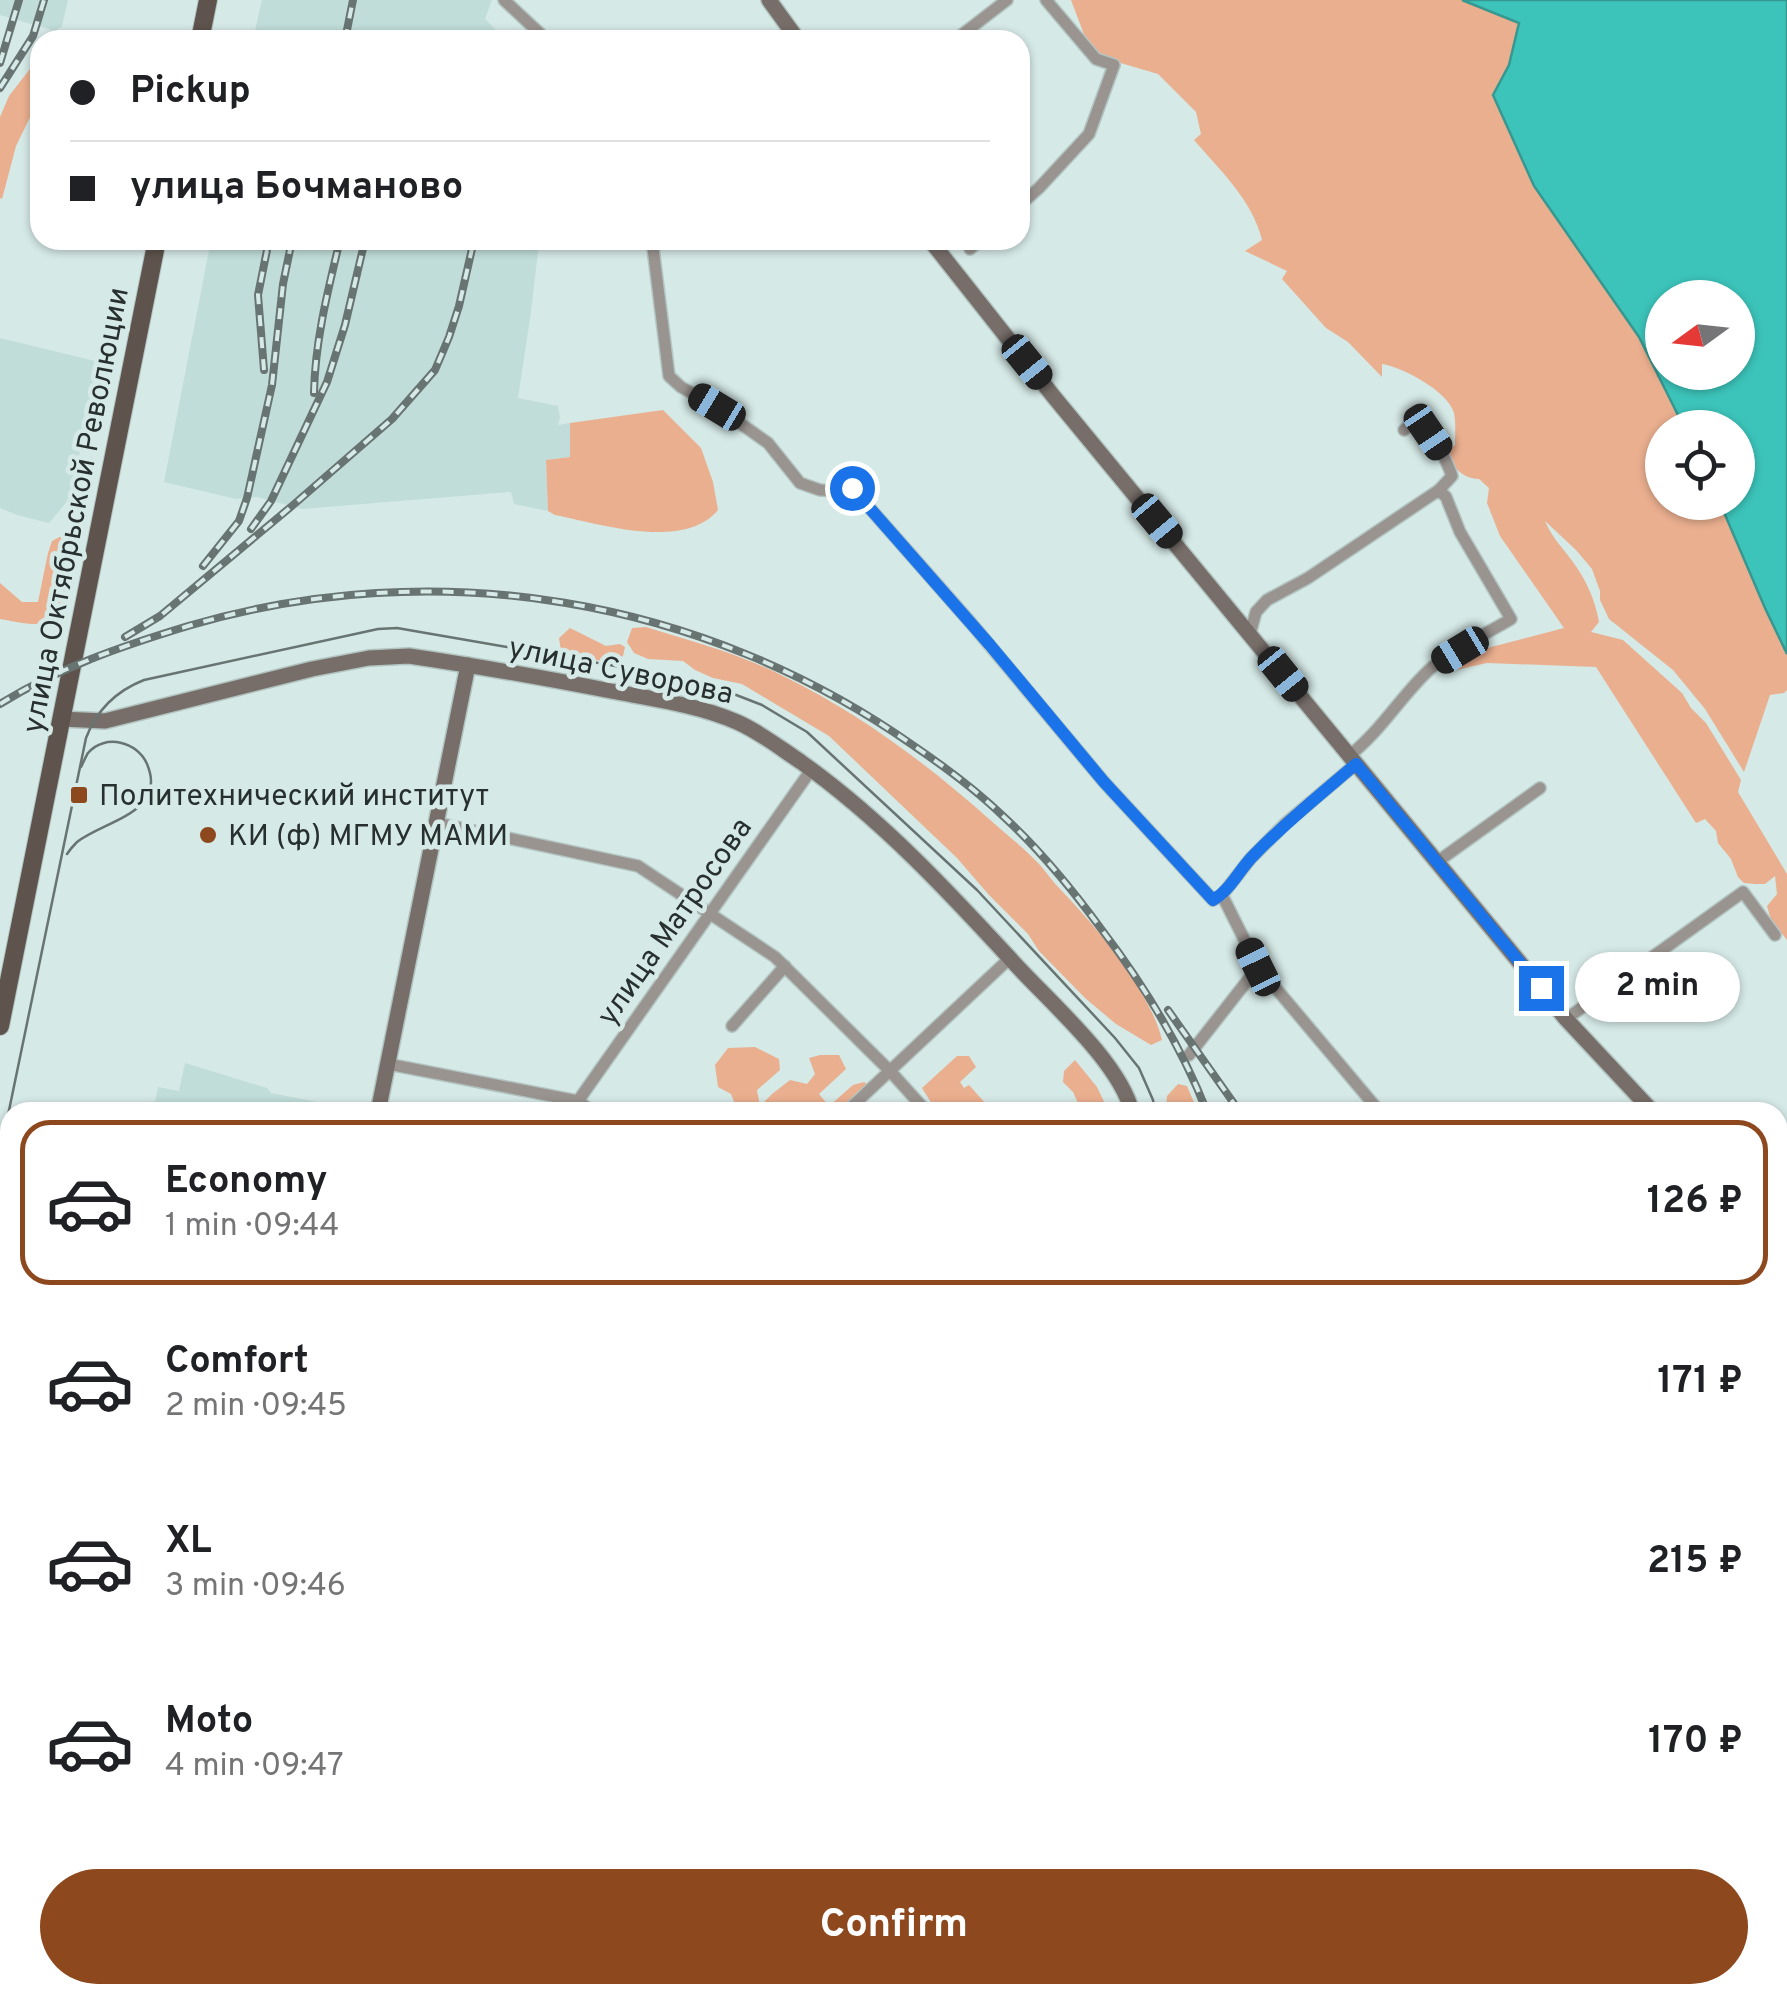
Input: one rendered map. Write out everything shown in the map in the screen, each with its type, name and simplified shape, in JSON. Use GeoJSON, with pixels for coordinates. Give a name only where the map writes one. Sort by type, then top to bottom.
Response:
{"type":"FeatureCollection","features":[{"type":"Feature","properties":{"kind":"main road"},"geometry":{"type":"LineString","coordinates":[[202,30],[208,0]]}},
{"type":"Feature","properties":{"kind":"main road","name":"улица Октябрьской Революции"},"geometry":{"type":"LineString","coordinates":[[0,1026],[155,250]]}},
{"type":"Feature","properties":{"kind":"street"},"geometry":{"type":"LineString","coordinates":[[504,0],[536,30]]}},
{"type":"Feature","properties":{"kind":"street"},"geometry":{"type":"LineString","coordinates":[[769,0],[791,30]]}},
{"type":"Feature","properties":{"kind":"street"},"geometry":{"type":"LineString","coordinates":[[968,30],[1007,0]]}},
{"type":"Feature","properties":{"kind":"street"},"geometry":{"type":"LineString","coordinates":[[1030,196],[1089,134],[1114,65],[1096,59],[1046,0]]}},
{"type":"Feature","properties":{"kind":"street"},"geometry":{"type":"LineString","coordinates":[[653,250],[668,376],[768,443],[800,484],[820,490],[852,488],[1104,782],[1213,900],[1353,760],[1434,666],[1511,619],[1439,490]]}},
{"type":"Feature","properties":{"kind":"street"},"geometry":{"type":"LineString","coordinates":[[938,250],[1054,397],[1566,1019],[1644,1102]]}},
{"type":"Feature","properties":{"kind":"street"},"geometry":{"type":"LineString","coordinates":[[1250,634],[1256,612],[1267,600],[1308,578],[1439,490],[1452,476],[1428,432],[1419,424],[1404,430]]}},
{"type":"Feature","properties":{"kind":"street","name":"улица Суворова"},"geometry":{"type":"LineString","coordinates":[[61,719],[104,721],[312,669],[368,658],[410,656],[713,713],[758,732],[844,794],[886,830],[1110,1065],[1130,1102]]}},
{"type":"Feature","properties":{"kind":"street"},"geometry":{"type":"LineString","coordinates":[[380,1102],[468,665]]}},
{"type":"Feature","properties":{"kind":"street","name":"улица Матросова"},"geometry":{"type":"LineString","coordinates":[[578,1101],[811,770]]}},
{"type":"Feature","properties":{"kind":"street"},"geometry":{"type":"LineString","coordinates":[[1437,862],[1540,788]]}},
{"type":"Feature","properties":{"kind":"street"},"geometry":{"type":"LineString","coordinates":[[436,823],[638,866],[762,946],[918,1102]]}},
{"type":"Feature","properties":{"kind":"street"},"geometry":{"type":"LineString","coordinates":[[1566,1019],[1743,892],[1776,934]]}},
{"type":"Feature","properties":{"kind":"street"},"geometry":{"type":"LineString","coordinates":[[1222,895],[1258,967],[1372,1102]]}},
{"type":"Feature","properties":{"kind":"street"},"geometry":{"type":"LineString","coordinates":[[857,1102],[1010,958]]}},
{"type":"Feature","properties":{"kind":"street"},"geometry":{"type":"LineString","coordinates":[[732,1026],[785,966]]}},
{"type":"Feature","properties":{"kind":"street"},"geometry":{"type":"LineString","coordinates":[[1189,1054],[1258,967]]}},
{"type":"Feature","properties":{"kind":"street"},"geometry":{"type":"LineString","coordinates":[[388,1064],[578,1101]]}},
{"type":"Feature","properties":{"kind":"shaded area"},"geometry":{"type":"Polygon","coordinates":[[[0,0],[68,0],[62,26],[56,30],[0,15],[0,0]]]}},
{"type":"Feature","properties":{"kind":"shaded area"},"geometry":{"type":"Polygon","coordinates":[[[262,0],[492,0],[485,19],[496,30],[255,30],[262,0]]]}},
{"type":"Feature","properties":{"kind":"shaded area"},"geometry":{"type":"Polygon","coordinates":[[[1071,0],[1462,0],[1519,23],[1509,65],[1493,95],[1639,337],[1645,349],[1645,390],[1666,390],[1676,410],[1645,410],[1645,520],[1727,520],[1787,654],[1787,690],[1770,695],[1744,772],[1705,709],[1673,670],[1609,619],[1592,569],[1545,521],[1589,590],[1599,622],[1591,632],[1623,640],[1682,693],[1706,723],[1741,780],[1738,792],[1787,874],[1787,940],[1771,920],[1767,906],[1777,894],[1775,876],[1765,884],[1744,883],[1738,877],[1731,859],[1718,843],[1716,831],[1705,819],[1696,823],[1596,667],[1487,663],[1447,672],[1447,666],[1468,653],[1564,628],[1500,536],[1487,503],[1489,488],[1479,479],[1463,474],[1445,453],[1455,445],[1455,417],[1450,405],[1423,381],[1401,370],[1382,364],[1382,377],[1348,342],[1326,328],[1282,279],[1287,271],[1245,251],[1262,240],[1258,226],[1234,186],[1194,140],[1201,134],[1196,112],[1158,74],[1107,59],[1088,45],[1071,0]]]}},
{"type":"Feature","properties":{"kind":"shaded area"},"geometry":{"type":"Polygon","coordinates":[[[30,69],[30,117],[16,146],[2,199],[0,117],[9,96],[30,69]]]}},
{"type":"Feature","properties":{"kind":"shaded area"},"geometry":{"type":"Polygon","coordinates":[[[209,250],[538,250],[518,398],[558,406],[558,425],[570,423],[570,457],[546,460],[548,511],[514,504],[511,492],[302,509],[257,497],[236,499],[164,482],[209,250]]]}},
{"type":"Feature","properties":{"kind":"shaded area"},"geometry":{"type":"Polygon","coordinates":[[[0,338],[99,362],[69,499],[49,523],[0,508],[0,338]]]}},
{"type":"Feature","properties":{"kind":"shaded area"},"geometry":{"type":"Polygon","coordinates":[[[663,410],[701,448],[718,510],[703,522],[663,532],[617,528],[548,511],[546,460],[570,457],[570,423],[663,410]]]}},
{"type":"Feature","properties":{"kind":"shaded area"},"geometry":{"type":"Polygon","coordinates":[[[69,532],[73,555],[63,612],[57,619],[40,624],[0,619],[0,583],[22,602],[38,602],[52,541],[69,532]]]}},
{"type":"Feature","properties":{"kind":"shaded area"},"geometry":{"type":"Polygon","coordinates":[[[646,627],[783,676],[865,723],[941,778],[1034,859],[1089,921],[1134,980],[1162,1040],[1151,1045],[1116,1024],[1085,998],[957,858],[829,736],[742,684],[713,678],[683,661],[648,659],[634,653],[627,642],[632,628],[646,627]]]}},
{"type":"Feature","properties":{"kind":"shaded area"},"geometry":{"type":"Polygon","coordinates":[[[570,628],[606,646],[620,644],[625,647],[623,656],[592,660],[561,651],[559,638],[570,628]]]}},
{"type":"Feature","properties":{"kind":"shaded area"},"geometry":{"type":"Polygon","coordinates":[[[755,1047],[779,1059],[780,1070],[757,1090],[759,1102],[734,1102],[731,1094],[718,1087],[715,1065],[728,1048],[755,1047]]]}},
{"type":"Feature","properties":{"kind":"shaded area"},"geometry":{"type":"Polygon","coordinates":[[[839,1055],[846,1069],[819,1094],[826,1102],[764,1102],[790,1080],[807,1084],[815,1074],[809,1058],[839,1055]]]}},
{"type":"Feature","properties":{"kind":"shaded area"},"geometry":{"type":"Polygon","coordinates":[[[957,1056],[969,1056],[976,1067],[960,1082],[964,1088],[969,1085],[984,1102],[931,1102],[922,1088],[957,1056]]]}},
{"type":"Feature","properties":{"kind":"shaded area"},"geometry":{"type":"Polygon","coordinates":[[[1075,1060],[1104,1102],[1078,1102],[1063,1082],[1064,1071],[1075,1060]]]}},
{"type":"Feature","properties":{"kind":"shaded area"},"geometry":{"type":"Polygon","coordinates":[[[185,1063],[267,1088],[271,1093],[317,1102],[155,1102],[158,1087],[179,1091],[185,1063]]]}},
{"type":"Feature","properties":{"kind":"shaded area"},"geometry":{"type":"Polygon","coordinates":[[[867,1084],[848,1102],[834,1102],[853,1085],[867,1084]]]}},
{"type":"Feature","properties":{"kind":"shaded area"},"geometry":{"type":"Polygon","coordinates":[[[1178,1084],[1187,1086],[1194,1102],[1166,1102],[1178,1084]]]}},
{"type":"Feature","properties":{"kind":"water"},"geometry":{"type":"Polygon","coordinates":[[[1462,0],[1787,0],[1787,654],[1727,520],[1755,520],[1755,410],[1676,410],[1666,390],[1755,390],[1755,280],[1645,280],[1645,349],[1534,186],[1493,95],[1509,65],[1519,23],[1462,0]]]}},
{"type":"Feature","properties":{"kind":"tram line"},"geometry":{"type":"LineString","coordinates":[[11,1102],[86,738],[102,710],[116,696],[144,680],[397,628],[713,686],[762,705],[807,732],[977,890],[1115,1038],[1139,1068],[1153,1102]]}},
{"type":"Feature","properties":{"kind":"tram line"},"geometry":{"type":"LineString","coordinates":[[67,854],[88,835],[130,814],[149,794],[147,764],[129,746],[103,743],[88,753],[81,767]]}},
{"type":"Feature","properties":{"kind":"railway"},"geometry":{"type":"LineString","coordinates":[[0,63],[19,0]]}},
{"type":"Feature","properties":{"kind":"railway"},"geometry":{"type":"LineString","coordinates":[[35,30],[44,0]]}},
{"type":"Feature","properties":{"kind":"railway"},"geometry":{"type":"LineString","coordinates":[[347,30],[353,0]]}},
{"type":"Feature","properties":{"kind":"railway"},"geometry":{"type":"LineString","coordinates":[[0,88],[30,41]]}},
{"type":"Feature","properties":{"kind":"railway"},"geometry":{"type":"LineString","coordinates":[[264,370],[258,295],[267,250]]}},
{"type":"Feature","properties":{"kind":"railway"},"geometry":{"type":"LineString","coordinates":[[203,566],[239,521],[247,498],[272,385],[290,250]]}},
{"type":"Feature","properties":{"kind":"railway"},"geometry":{"type":"LineString","coordinates":[[314,393],[320,335],[338,250]]}},
{"type":"Feature","properties":{"kind":"railway"},"geometry":{"type":"LineString","coordinates":[[251,529],[271,501],[327,382],[363,250]]}},
{"type":"Feature","properties":{"kind":"railway"},"geometry":{"type":"LineString","coordinates":[[125,637],[160,616],[392,419],[435,370],[459,306],[472,250]]}},
{"type":"Feature","properties":{"kind":"railway"},"geometry":{"type":"LineString","coordinates":[[0,704],[45,679],[115,650],[188,626],[282,604],[376,593],[471,593],[564,603],[657,623],[746,654],[832,695],[926,754],[993,806],[1055,870],[1118,951],[1174,1041],[1203,1102]]}},
{"type":"Feature","properties":{"kind":"railway"},"geometry":{"type":"LineString","coordinates":[[1168,1010],[1233,1102]]}},
{"type":"Feature","properties":{"kind":"place","name":"Политехнический институт"},"geometry":{"type":"Point","coordinates":[79,795]}},
{"type":"Feature","properties":{"kind":"place","name":"КИ (ф) МГМУ МАМИ"},"geometry":{"type":"Point","coordinates":[208,835]}},
{"type":"Feature","properties":{"kind":"route"},"geometry":{"type":"LineString","coordinates":[[852,488],[1104,782],[1213,900],[1222,895],[1286,823],[1356,764],[1541,988]]}}]}
